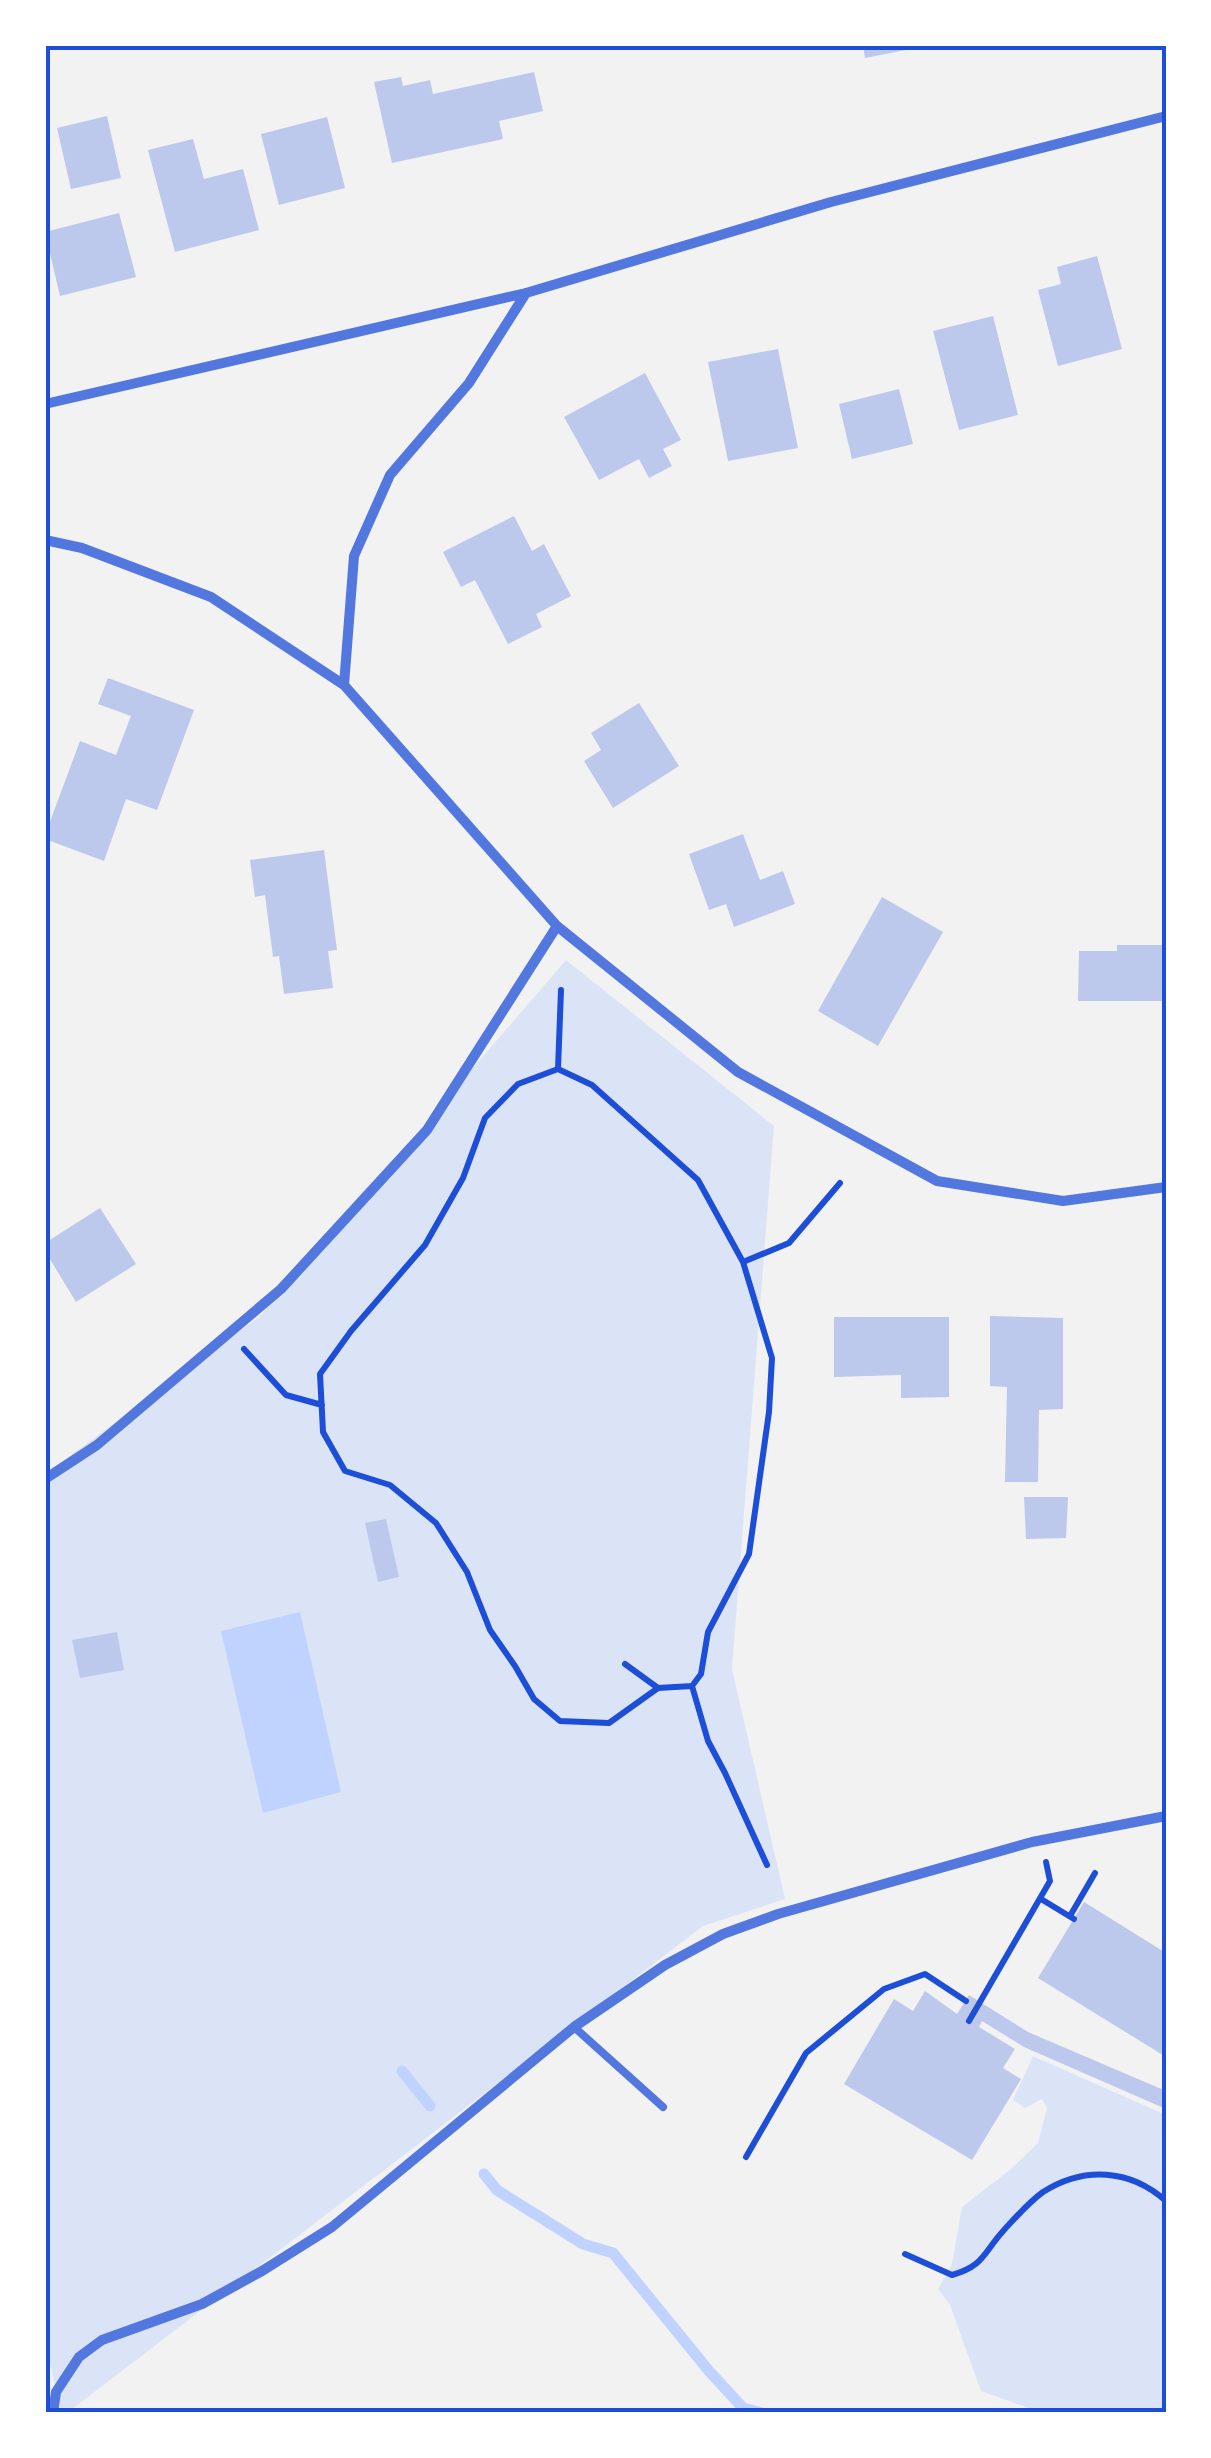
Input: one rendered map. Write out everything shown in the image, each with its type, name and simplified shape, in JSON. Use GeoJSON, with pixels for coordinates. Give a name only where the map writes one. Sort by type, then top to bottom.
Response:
{"type":"FeatureCollection","features":[{"type":"Feature","properties":{"kind":"street"},"geometry":{"type":"LineString","coordinates":[[45,404],[526,292],[831,202],[1166,116]]}},
{"type":"Feature","properties":{"kind":"street"},"geometry":{"type":"LineString","coordinates":[[344,685],[354,556],[390,474],[469,383],[526,292]]}},
{"type":"Feature","properties":{"kind":"street"},"geometry":{"type":"LineString","coordinates":[[45,540],[82,548],[211,598],[344,685],[558,926],[738,1072],[937,1180],[1063,1201],[1166,1187]]}},
{"type":"Feature","properties":{"kind":"street"},"geometry":{"type":"LineString","coordinates":[[45,1479],[97,1445],[281,1289],[427,1130],[558,926]]}},
{"type":"Feature","properties":{"kind":"street"},"geometry":{"type":"LineString","coordinates":[[53,2413],[56,2392],[79,2357],[102,2340],[202,2304],[332,2226],[574,2027],[664,1965],[723,1934],[778,1914],[1032,1842],[1166,1816]]}},
{"type":"Feature","properties":{"kind":"lane"},"geometry":{"type":"LineString","coordinates":[[574,2027],[663,2107]]}},
{"type":"Feature","properties":{"kind":"path"},"geometry":{"type":"LineString","coordinates":[[558,1069],[562,990]]}},
{"type":"Feature","properties":{"kind":"path"},"geometry":{"type":"LineString","coordinates":[[558,1069],[592,1084],[698,1180],[743,1262],[772,1358],[769,1412],[749,1554],[708,1632],[701,1674],[692,1686],[658,1688],[609,1723],[560,1721],[534,1699],[490,1630],[466,1572],[436,1523],[390,1485],[344,1471],[323,1432],[320,1374],[351,1331],[425,1245],[463,1178],[485,1118],[518,1084],[558,1069]]}},
{"type":"Feature","properties":{"kind":"path"},"geometry":{"type":"LineString","coordinates":[[743,1262],[789,1243],[840,1183]]}},
{"type":"Feature","properties":{"kind":"path"},"geometry":{"type":"LineString","coordinates":[[230,1333],[286,1394],[322,1405]]}},
{"type":"Feature","properties":{"kind":"path"},"geometry":{"type":"LineString","coordinates":[[625,1664],[658,1688]]}},
{"type":"Feature","properties":{"kind":"path"},"geometry":{"type":"LineString","coordinates":[[692,1686],[708,1741],[766,1865]]}},
{"type":"Feature","properties":{"kind":"path"},"geometry":{"type":"LineString","coordinates":[[969,2021],[1050,1881],[1046,1861]]}},
{"type":"Feature","properties":{"kind":"path"},"geometry":{"type":"LineString","coordinates":[[1041,1898],[1072,1917],[1095,1874]]}},
{"type":"Feature","properties":{"kind":"path"},"geometry":{"type":"LineString","coordinates":[[746,2157],[806,2053],[884,1989],[925,1974],[966,2002]]}},
{"type":"Feature","properties":{"kind":"path"},"geometry":{"type":"LineString","coordinates":[[905,2254],[952,2275],[972,2270],[1003,2231],[1043,2192],[1085,2174],[1128,2177],[1152,2188],[1166,2201]]}},
{"type":"Feature","properties":{"kind":"shaded area"},"geometry":{"type":"Polygon","coordinates":[[[566,960],[774,1126],[732,1669],[785,1899],[703,1926],[67,2413],[61,2413],[45,2341],[45,1474],[259,1317],[566,960]]]}},
{"type":"Feature","properties":{"kind":"shaded area"},"geometry":{"type":"Polygon","coordinates":[[[1033,2056],[1166,2115],[1166,2413],[1043,2413],[981,2391],[950,2305],[938,2289],[952,2264],[962,2207],[1038,2143],[1047,2108],[1042,2099],[1025,2108],[1013,2100],[1033,2056]]]}},
{"type":"Feature","properties":{"kind":"water"},"geometry":{"type":"Polygon","coordinates":[[[300,1612],[341,1792],[263,1813],[221,1631],[300,1612]]]}},
{"type":"Feature","properties":{"kind":"building"},"geometry":{"type":"Polygon","coordinates":[[[863,45],[921,45],[921,47],[865,58],[863,45]]]}},
{"type":"Feature","properties":{"kind":"building"},"geometry":{"type":"Polygon","coordinates":[[[534,72],[543,111],[499,121],[503,139],[392,163],[374,82],[401,77],[403,86],[430,80],[433,94],[534,72]]]}},
{"type":"Feature","properties":{"kind":"building"},"geometry":{"type":"Polygon","coordinates":[[[107,116],[121,178],[71,189],[57,128],[107,116]]]}},
{"type":"Feature","properties":{"kind":"building"},"geometry":{"type":"Polygon","coordinates":[[[327,117],[345,188],[279,205],[261,134],[327,117]]]}},
{"type":"Feature","properties":{"kind":"building"},"geometry":{"type":"Polygon","coordinates":[[[193,139],[204,179],[243,169],[259,230],[175,252],[148,150],[193,139]]]}},
{"type":"Feature","properties":{"kind":"building"},"geometry":{"type":"Polygon","coordinates":[[[119,213],[136,277],[60,296],[45,232],[119,213]]]}},
{"type":"Feature","properties":{"kind":"building"},"geometry":{"type":"Polygon","coordinates":[[[1097,256],[1122,349],[1058,366],[1038,290],[1061,284],[1057,267],[1097,256]]]}},
{"type":"Feature","properties":{"kind":"building"},"geometry":{"type":"Polygon","coordinates":[[[993,316],[1018,415],[959,430],[933,331],[993,316]]]}},
{"type":"Feature","properties":{"kind":"building"},"geometry":{"type":"Polygon","coordinates":[[[778,349],[798,448],[728,461],[708,362],[778,349]]]}},
{"type":"Feature","properties":{"kind":"building"},"geometry":{"type":"Polygon","coordinates":[[[645,373],[681,440],[663,449],[672,466],[649,478],[639,459],[599,480],[564,417],[645,373]]]}},
{"type":"Feature","properties":{"kind":"building"},"geometry":{"type":"Polygon","coordinates":[[[899,389],[913,444],[852,459],[839,404],[899,389]]]}},
{"type":"Feature","properties":{"kind":"building"},"geometry":{"type":"Polygon","coordinates":[[[514,516],[532,551],[544,544],[571,596],[536,614],[542,627],[508,644],[475,580],[461,587],[443,552],[514,516]]]}},
{"type":"Feature","properties":{"kind":"building"},"geometry":{"type":"Polygon","coordinates":[[[108,678],[194,710],[157,810],[126,799],[104,861],[45,839],[45,835],[80,741],[116,755],[131,716],[98,704],[108,678]]]}},
{"type":"Feature","properties":{"kind":"building"},"geometry":{"type":"Polygon","coordinates":[[[639,703],[679,766],[613,808],[584,761],[601,750],[591,733],[639,703]]]}},
{"type":"Feature","properties":{"kind":"building"},"geometry":{"type":"Polygon","coordinates":[[[743,834],[760,880],[783,871],[795,904],[734,927],[726,904],[709,910],[689,854],[743,834]]]}},
{"type":"Feature","properties":{"kind":"building"},"geometry":{"type":"Polygon","coordinates":[[[324,850],[337,950],[328,951],[333,988],[284,994],[279,956],[273,957],[265,895],[255,897],[250,860],[324,850]]]}},
{"type":"Feature","properties":{"kind":"building"},"geometry":{"type":"Polygon","coordinates":[[[882,897],[943,932],[878,1046],[818,1011],[882,897]]]}},
{"type":"Feature","properties":{"kind":"building"},"geometry":{"type":"Polygon","coordinates":[[[1117,945],[1166,945],[1166,1001],[1078,1001],[1079,951],[1117,951],[1117,945]]]}},
{"type":"Feature","properties":{"kind":"building"},"geometry":{"type":"Polygon","coordinates":[[[100,1208],[136,1264],[76,1302],[45,1251],[45,1243],[100,1208]]]}},
{"type":"Feature","properties":{"kind":"building"},"geometry":{"type":"Polygon","coordinates":[[[990,1316],[1063,1318],[1063,1409],[1039,1410],[1038,1482],[1005,1482],[1007,1387],[990,1386],[990,1316]]]}},
{"type":"Feature","properties":{"kind":"building"},"geometry":{"type":"Polygon","coordinates":[[[834,1317],[949,1317],[949,1397],[901,1398],[901,1375],[834,1377],[834,1317]]]}},
{"type":"Feature","properties":{"kind":"building"},"geometry":{"type":"Polygon","coordinates":[[[1024,1497],[1068,1497],[1066,1538],[1026,1539],[1024,1497]]]}},
{"type":"Feature","properties":{"kind":"building"},"geometry":{"type":"Polygon","coordinates":[[[386,1519],[399,1577],[378,1582],[365,1523],[386,1519]]]}},
{"type":"Feature","properties":{"kind":"building"},"geometry":{"type":"Polygon","coordinates":[[[117,1632],[124,1670],[80,1678],[72,1640],[117,1632]]]}},
{"type":"Feature","properties":{"kind":"building"},"geometry":{"type":"Polygon","coordinates":[[[1084,1902],[1166,1953],[1166,2057],[1038,1978],[1084,1902]]]}},
{"type":"Feature","properties":{"kind":"building"},"geometry":{"type":"Polygon","coordinates":[[[925,1991],[957,2014],[969,1995],[1028,2032],[1166,2091],[1166,2109],[1024,2047],[982,2021],[979,2027],[1015,2049],[1003,2068],[1021,2079],[972,2160],[844,2084],[894,1999],[913,2011],[925,1991]]]}},
{"type":"Feature","properties":{"kind":"waterway"},"geometry":{"type":"LineString","coordinates":[[402,2071],[430,2106]]}},
{"type":"Feature","properties":{"kind":"waterway"},"geometry":{"type":"LineString","coordinates":[[484,2174],[497,2190],[583,2244],[613,2253],[743,2408],[762,2413]]}}]}
